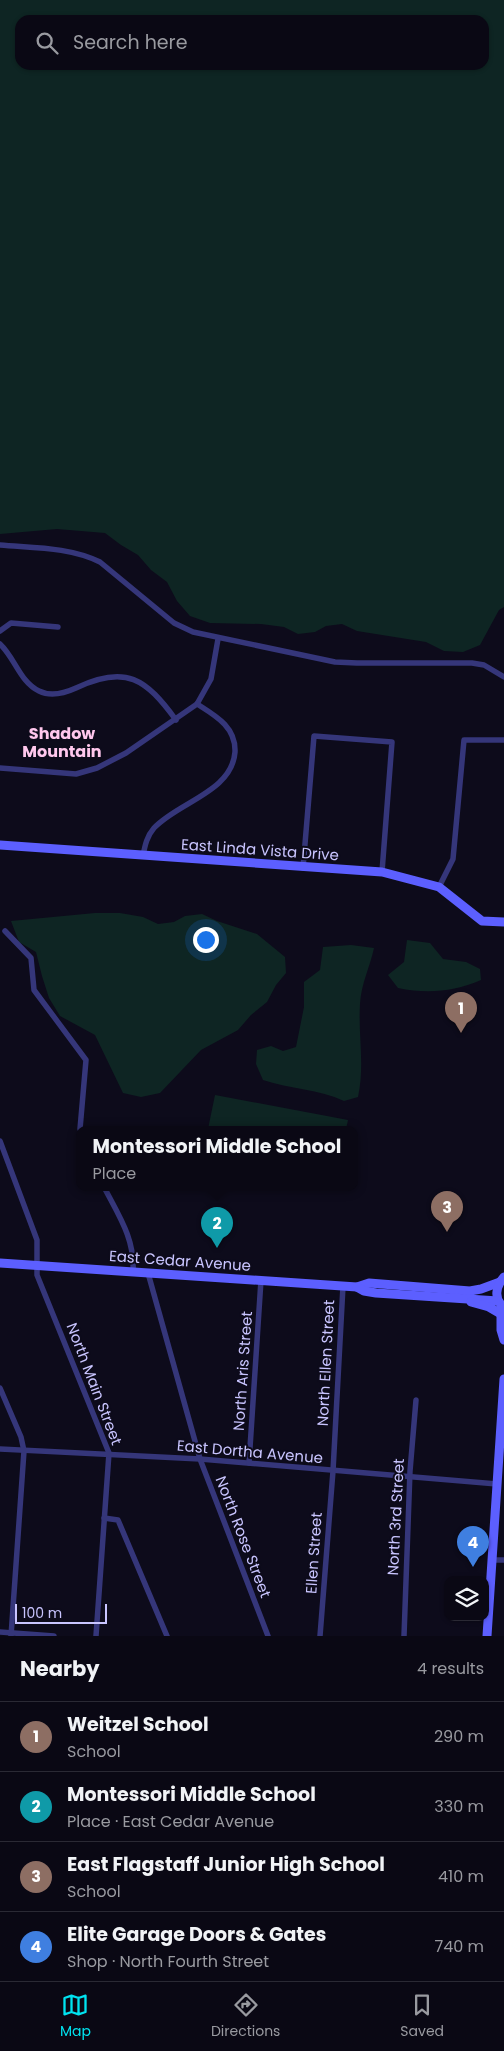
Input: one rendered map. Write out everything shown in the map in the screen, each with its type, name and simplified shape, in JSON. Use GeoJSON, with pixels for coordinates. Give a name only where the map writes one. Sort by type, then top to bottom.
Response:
{"type":"FeatureCollection","features":[{"type":"Feature","properties":{"kind":"main road","name":"East Linda Vista Drive"},"geometry":{"type":"LineString","coordinates":[[0,846],[382,872],[439,887],[482,921],[504,922]]}},
{"type":"Feature","properties":{"kind":"main road","name":"East Cedar Avenue"},"geometry":{"type":"LineString","coordinates":[[0,1263],[357,1287],[369,1284],[470,1291],[481,1289],[502,1279]]}},
{"type":"Feature","properties":{"kind":"main road"},"geometry":{"type":"LineString","coordinates":[[502,1279],[497,1289],[501,1307],[501,1330],[504,1340]]}},
{"type":"Feature","properties":{"kind":"main road","name":"East Cedar Avenue"},"geometry":{"type":"LineString","coordinates":[[357,1287],[364,1291],[461,1299],[501,1307]]}},
{"type":"Feature","properties":{"kind":"main road"},"geometry":{"type":"LineString","coordinates":[[461,1299],[489,1307],[501,1307]]}},
{"type":"Feature","properties":{"kind":"main road"},"geometry":{"type":"LineString","coordinates":[[487,1636],[504,1379]]}},
{"type":"Feature","properties":{"kind":"street"},"geometry":{"type":"LineString","coordinates":[[0,545],[72,551],[100,562],[174,623],[193,632],[218,639],[334,662],[472,662],[489,668],[504,678]]}},
{"type":"Feature","properties":{"kind":"street"},"geometry":{"type":"LineString","coordinates":[[0,631],[11,624],[58,627]]}},
{"type":"Feature","properties":{"kind":"street"},"geometry":{"type":"LineString","coordinates":[[0,768],[76,774],[87,772],[126,753],[197,704],[211,679],[218,639]]}},
{"type":"Feature","properties":{"kind":"street"},"geometry":{"type":"LineString","coordinates":[[0,644],[30,686],[40,692],[54,694],[68,692],[101,678],[124,676],[149,687],[159,696],[176,720]]}},
{"type":"Feature","properties":{"kind":"street"},"geometry":{"type":"LineString","coordinates":[[143,856],[146,842],[155,827],[168,816],[220,783],[232,766],[235,748],[231,732],[218,717],[197,704]]}},
{"type":"Feature","properties":{"kind":"street"},"geometry":{"type":"LineString","coordinates":[[304,868],[314,736],[392,742],[382,872]]}},
{"type":"Feature","properties":{"kind":"street"},"geometry":{"type":"LineString","coordinates":[[439,887],[453,860],[464,740],[504,740]]}},
{"type":"Feature","properties":{"kind":"street"},"geometry":{"type":"LineString","coordinates":[[4,931],[31,958],[34,990],[86,1060],[80,1126]]}},
{"type":"Feature","properties":{"kind":"street","name":"North Main Street"},"geometry":{"type":"LineString","coordinates":[[0,1141],[37,1240],[37,1275],[109,1454],[96,1636]]}},
{"type":"Feature","properties":{"kind":"street"},"geometry":{"type":"LineString","coordinates":[[106,1191],[130,1238],[134,1255],[133,1272]]}},
{"type":"Feature","properties":{"kind":"street","name":"North Rose Street"},"geometry":{"type":"LineString","coordinates":[[148,1273],[200,1459],[268,1636]]}},
{"type":"Feature","properties":{"kind":"street","name":"North Aris Street"},"geometry":{"type":"LineString","coordinates":[[249,1463],[261,1280]]}},
{"type":"Feature","properties":{"kind":"street","name":"North Ellen Street"},"geometry":{"type":"LineString","coordinates":[[333,1471],[343,1286]]}},
{"type":"Feature","properties":{"kind":"street"},"geometry":{"type":"LineString","coordinates":[[0,1388],[21,1437],[24,1451],[11,1635]]}},
{"type":"Feature","properties":{"kind":"street","name":"North 3rd Street"},"geometry":{"type":"LineString","coordinates":[[404,1636],[410,1478],[416,1400]]}},
{"type":"Feature","properties":{"kind":"street","name":"East Dortha Avenue"},"geometry":{"type":"LineString","coordinates":[[0,1449],[200,1459],[497,1484]]}},
{"type":"Feature","properties":{"kind":"street","name":"Ellen Street"},"geometry":{"type":"LineString","coordinates":[[320,1636],[333,1471]]}},
{"type":"Feature","properties":{"kind":"street"},"geometry":{"type":"LineString","coordinates":[[104,1518],[118,1520],[167,1636]]}},
{"type":"Feature","properties":{"kind":"street"},"geometry":{"type":"LineString","coordinates":[[493,1560],[504,1560]]}},
{"type":"Feature","properties":{"kind":"street"},"geometry":{"type":"LineString","coordinates":[[0,1632],[11,1635],[54,1636]]}},
{"type":"Feature","properties":{"kind":"green space"},"geometry":{"type":"Polygon","coordinates":[[[0,0],[504,0],[504,607],[499,610],[480,645],[463,652],[444,651],[426,642],[357,631],[342,624],[326,626],[315,632],[298,634],[284,627],[261,624],[210,623],[190,616],[177,601],[167,582],[151,570],[138,555],[105,533],[57,529],[0,534],[0,0]]]}},
{"type":"Feature","properties":{"kind":"green space"},"geometry":{"type":"Polygon","coordinates":[[[95,913],[120,913],[143,917],[158,924],[174,922],[185,916],[202,914],[257,934],[285,957],[286,973],[276,985],[267,1002],[251,1015],[238,1030],[201,1050],[160,1093],[141,1097],[123,1093],[95,1035],[60,1016],[49,998],[36,952],[19,942],[11,921],[95,913]]]}},
{"type":"Feature","properties":{"kind":"green space"},"geometry":{"type":"Polygon","coordinates":[[[407,940],[430,943],[443,959],[466,962],[480,969],[481,980],[440,991],[398,988],[388,975],[404,962],[407,940]]]}},
{"type":"Feature","properties":{"kind":"green space"},"geometry":{"type":"Polygon","coordinates":[[[351,945],[374,948],[361,997],[361,1073],[358,1097],[344,1101],[325,1094],[263,1080],[256,1064],[257,1050],[271,1046],[283,1051],[296,1047],[304,1007],[304,982],[320,970],[323,947],[351,945]]]}},
{"type":"Feature","properties":{"kind":"green space"},"geometry":{"type":"Polygon","coordinates":[[[215,1095],[348,1120],[347,1126],[209,1126],[215,1095]]]}},
{"type":"Feature","properties":{"kind":"place","name":"Weitzel School"},"geometry":{"type":"Point","coordinates":[461,1033]}},
{"type":"Feature","properties":{"kind":"place","name":"East Flagstaff Junior High School"},"geometry":{"type":"Point","coordinates":[447,1232]}},
{"type":"Feature","properties":{"kind":"place","name":"Montessori Middle School"},"geometry":{"type":"Point","coordinates":[217,1248]}},
{"type":"Feature","properties":{"kind":"place","name":"Elite Garage Doors & Gates"},"geometry":{"type":"Point","coordinates":[473,1567]}},
{"type":"Feature","properties":{"kind":"district","name":"Shadow Mountain"},"geometry":{"type":"Point","coordinates":[62,742]}}]}
